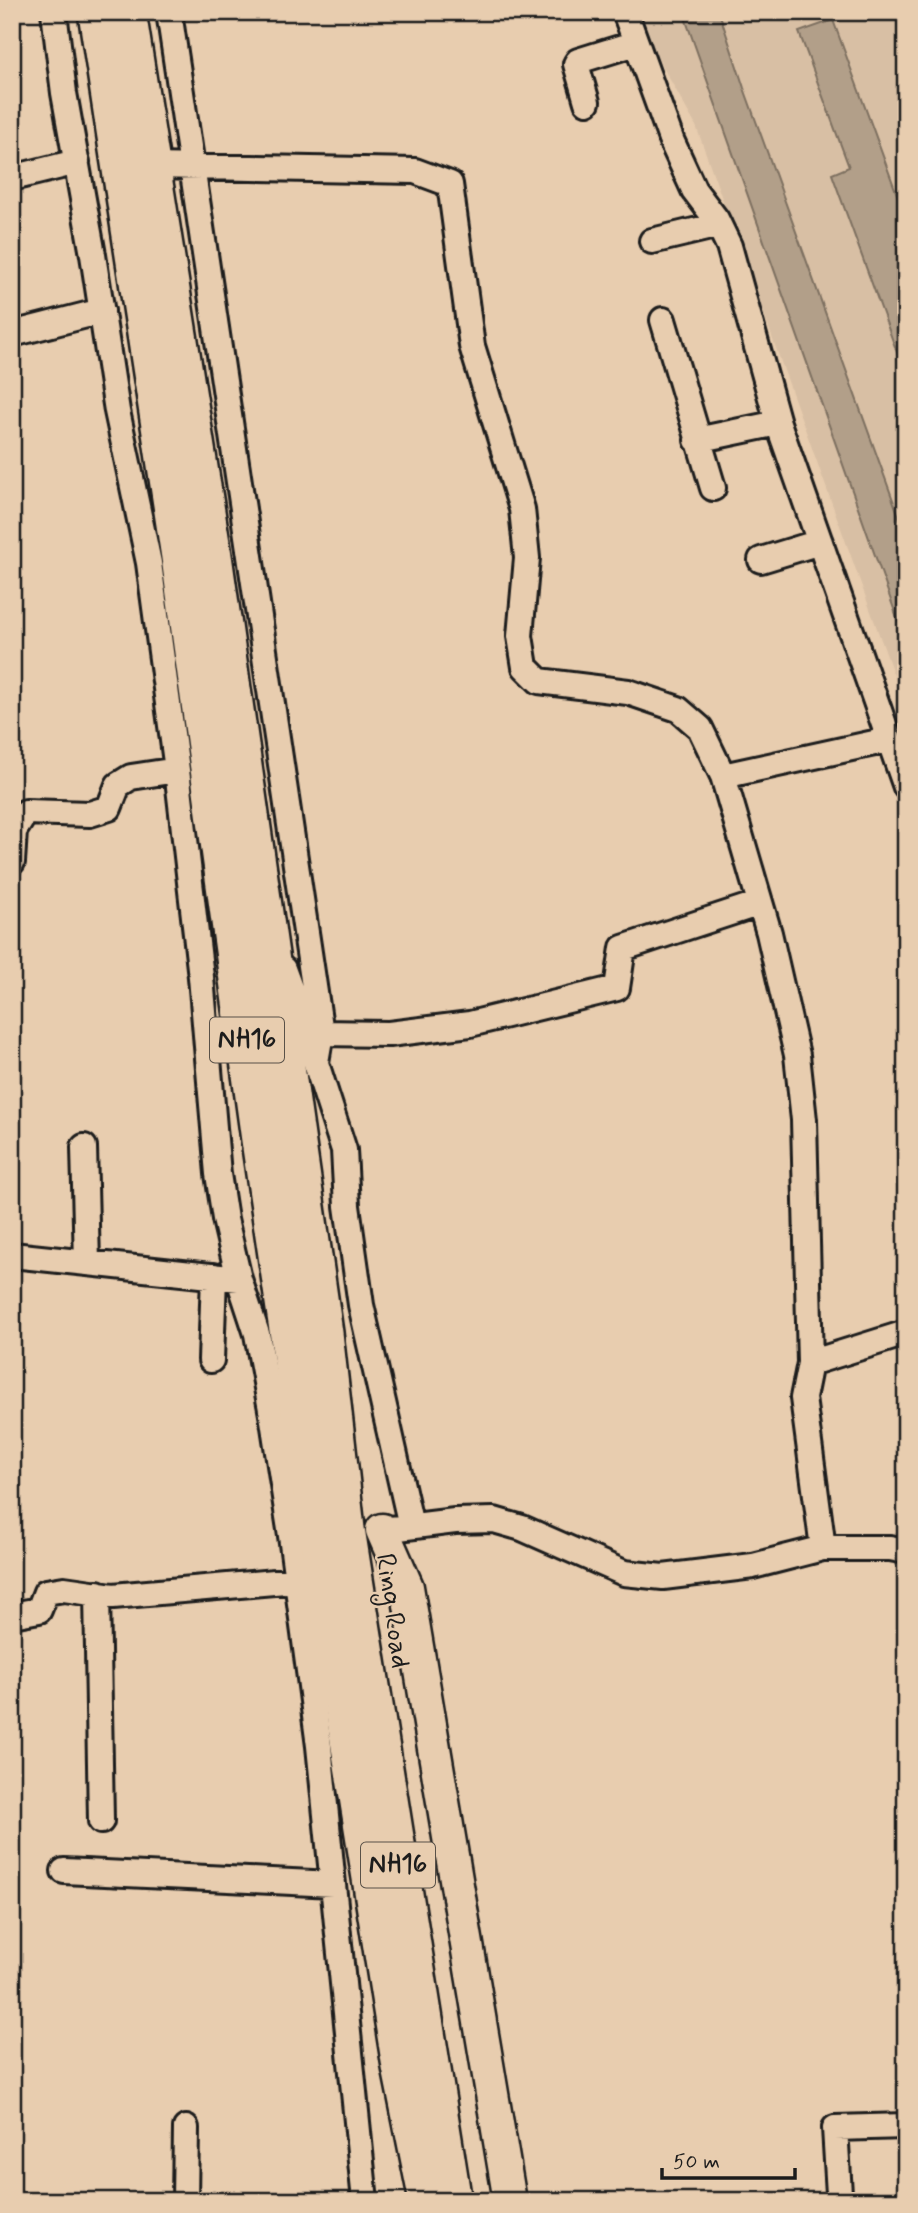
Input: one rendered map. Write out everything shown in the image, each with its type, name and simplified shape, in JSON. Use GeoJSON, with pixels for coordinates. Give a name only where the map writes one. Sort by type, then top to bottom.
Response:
{"type":"FeatureCollection","features":[{"type":"Feature","properties":{"kind":"highway","name":"NH16"},"geometry":{"type":"LineString","coordinates":[[97,12],[178,544],[258,1127],[344,1708],[401,2067],[428,2201]]}},
{"type":"Feature","properties":{"kind":"highway","name":"NH16"},"geometry":{"type":"LineString","coordinates":[[127,12],[213,556],[324,1333],[346,1529],[453,2201]]}},
{"type":"Feature","properties":{"kind":"highway"},"geometry":{"type":"LineString","coordinates":[[401,2067],[407,2201]]}},
{"type":"Feature","properties":{"kind":"main road"},"geometry":{"type":"LineString","coordinates":[[346,1529],[397,1528]]}},
{"type":"Feature","properties":{"kind":"main road","name":"Ring Road"},"geometry":{"type":"LineString","coordinates":[[397,1528],[391,1620],[490,2201]]}},
{"type":"Feature","properties":{"kind":"main road","name":"Ring Road"},"geometry":{"type":"LineString","coordinates":[[397,1528],[510,2201]]}},
{"type":"Feature","properties":{"kind":"street"},"geometry":{"type":"LineString","coordinates":[[54,12],[64,93],[117,411],[149,563],[201,977],[218,1174],[239,1279],[262,1358],[297,1580],[319,1746],[365,2201]]}},
{"type":"Feature","properties":{"kind":"street"},"geometry":{"type":"LineString","coordinates":[[169,12],[321,1033],[316,1062]]}},
{"type":"Feature","properties":{"kind":"street"},"geometry":{"type":"LineString","coordinates":[[625,12],[672,142],[694,190],[719,225],[729,246],[778,423],[906,787]]}},
{"type":"Feature","properties":{"kind":"street"},"geometry":{"type":"LineString","coordinates":[[587,103],[576,64],[578,61],[636,43]]}},
{"type":"Feature","properties":{"kind":"street"},"geometry":{"type":"LineString","coordinates":[[12,178],[77,162]]}},
{"type":"Feature","properties":{"kind":"street"},"geometry":{"type":"LineString","coordinates":[[152,166],[415,171],[450,184],[472,346],[522,509],[527,558],[520,636],[525,667],[539,681],[628,692],[678,709],[700,728],[723,776],[760,903],[797,1055],[804,1120],[810,1363],[803,1398],[823,1548]]}},
{"type":"Feature","properties":{"kind":"street"},"geometry":{"type":"LineString","coordinates":[[652,241],[719,225]]}},
{"type":"Feature","properties":{"kind":"street"},"geometry":{"type":"LineString","coordinates":[[12,334],[102,311]]}},
{"type":"Feature","properties":{"kind":"street"},"geometry":{"type":"LineString","coordinates":[[663,320],[713,488]]}},
{"type":"Feature","properties":{"kind":"street"},"geometry":{"type":"LineString","coordinates":[[697,440],[778,423]]}},
{"type":"Feature","properties":{"kind":"street"},"geometry":{"type":"LineString","coordinates":[[761,560],[820,542]]}},
{"type":"Feature","properties":{"kind":"street"},"geometry":{"type":"LineString","coordinates":[[723,776],[888,740]]}},
{"type":"Feature","properties":{"kind":"street"},"geometry":{"type":"LineString","coordinates":[[12,862],[14,831],[26,812],[90,814],[109,808],[118,785],[131,777],[177,770]]}},
{"type":"Feature","properties":{"kind":"street"},"geometry":{"type":"LineString","coordinates":[[321,1033],[389,1034],[470,1024],[617,988],[623,948],[760,903]]}},
{"type":"Feature","properties":{"kind":"street"},"geometry":{"type":"LineString","coordinates":[[265,920],[316,1062],[344,1150],[347,1206],[397,1528],[455,1521],[494,1520],[522,1528],[624,1573],[663,1577],[753,1566],[823,1548],[890,1548],[906,1551]]}},
{"type":"Feature","properties":{"kind":"street"},"geometry":{"type":"LineString","coordinates":[[84,1147],[87,1263]]}},
{"type":"Feature","properties":{"kind":"street"},"geometry":{"type":"LineString","coordinates":[[12,1255],[239,1279]]}},
{"type":"Feature","properties":{"kind":"street"},"geometry":{"type":"LineString","coordinates":[[211,1360],[214,1276]]}},
{"type":"Feature","properties":{"kind":"street"},"geometry":{"type":"LineString","coordinates":[[810,1363],[906,1333]]}},
{"type":"Feature","properties":{"kind":"street"},"geometry":{"type":"LineString","coordinates":[[12,1615],[39,1610],[46,1592],[64,1588],[113,1596],[297,1580]]}},
{"type":"Feature","properties":{"kind":"street"},"geometry":{"type":"LineString","coordinates":[[97,1593],[101,1821]]}},
{"type":"Feature","properties":{"kind":"street"},"geometry":{"type":"LineString","coordinates":[[64,1871],[333,1884]]}},
{"type":"Feature","properties":{"kind":"street"},"geometry":{"type":"LineString","coordinates":[[839,2194],[835,2128],[906,2126]]}},
{"type":"Feature","properties":{"kind":"street"},"geometry":{"type":"LineString","coordinates":[[185,2201],[186,2128]]}},
{"type":"Feature","properties":{"kind":"shaded area"},"geometry":{"type":"Polygon","coordinates":[[[640,12],[906,12],[906,709],[696,126],[655,53],[640,12]]]}},
{"type":"Feature","properties":{"kind":"building"},"geometry":{"type":"Polygon","coordinates":[[[683,12],[719,12],[906,536],[906,643],[683,12]]]}},
{"type":"Feature","properties":{"kind":"building"},"geometry":{"type":"Polygon","coordinates":[[[833,20],[906,219],[906,377],[832,174],[849,167],[799,32],[833,20]]]}}]}
